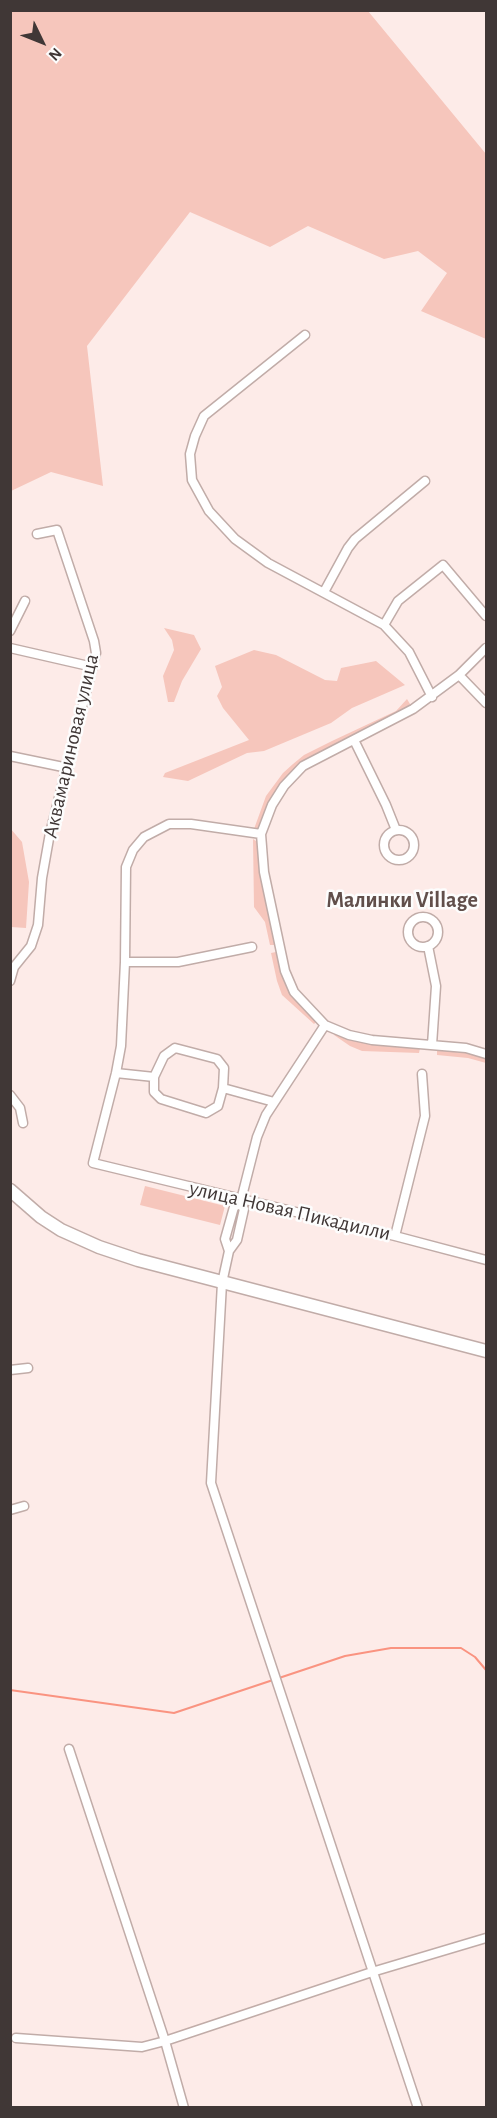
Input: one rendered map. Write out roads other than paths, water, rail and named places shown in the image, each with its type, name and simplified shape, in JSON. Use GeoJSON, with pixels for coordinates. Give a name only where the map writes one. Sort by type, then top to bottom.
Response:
{"type":"FeatureCollection","features":[{"type":"Feature","properties":{"kind":"street"},"geometry":{"type":"LineString","coordinates":[[305,335],[204,416],[190,454],[192,480],[209,511],[235,539],[268,563],[384,625],[409,652],[432,697]]}},
{"type":"Feature","properties":{"kind":"street"},"geometry":{"type":"LineString","coordinates":[[324,592],[348,548],[356,539],[425,481]]}},
{"type":"Feature","properties":{"kind":"street","name":"Аквамариновая улица"},"geometry":{"type":"LineString","coordinates":[[10,981],[14,967],[32,946],[38,925],[42,878],[50,833],[96,653],[94,640],[57,530],[37,534]]}},
{"type":"Feature","properties":{"kind":"street"},"geometry":{"type":"LineString","coordinates":[[384,625],[398,601],[443,565],[486,616]]}},
{"type":"Feature","properties":{"kind":"street"},"geometry":{"type":"LineString","coordinates":[[10,631],[25,601]]}},
{"type":"Feature","properties":{"kind":"street"},"geometry":{"type":"LineString","coordinates":[[10,648],[93,667]]}},
{"type":"Feature","properties":{"kind":"street"},"geometry":{"type":"LineString","coordinates":[[486,648],[459,675],[432,697],[303,766],[284,786],[272,805],[261,834],[264,872],[285,971],[294,992],[325,1025],[349,1035],[372,1040],[466,1048],[486,1054]]}},
{"type":"Feature","properties":{"kind":"street"},"geometry":{"type":"LineString","coordinates":[[459,675],[486,703]]}},
{"type":"Feature","properties":{"kind":"street"},"geometry":{"type":"LineString","coordinates":[[354,740],[396,830]]}},
{"type":"Feature","properties":{"kind":"street"},"geometry":{"type":"LineString","coordinates":[[10,756],[68,768]]}},
{"type":"Feature","properties":{"kind":"street"},"geometry":{"type":"LineString","coordinates":[[154,1077],[116,1073],[121,1046],[126,867],[133,850],[144,837],[169,824],[191,824],[261,834]]}},
{"type":"Feature","properties":{"kind":"street"},"geometry":{"type":"LineString","coordinates":[[428,946],[436,986],[432,1045]]}},
{"type":"Feature","properties":{"kind":"street"},"geometry":{"type":"LineString","coordinates":[[125,962],[178,962],[252,947]]}},
{"type":"Feature","properties":{"kind":"street"},"geometry":{"type":"LineString","coordinates":[[325,1025],[266,1115],[257,1137],[241,1202],[244,1209],[242,1220],[237,1240],[229,1251],[222,1283],[211,1483],[418,2108]]}},
{"type":"Feature","properties":{"kind":"street"},"geometry":{"type":"LineString","coordinates":[[176,1048],[217,1059],[224,1068],[223,1089],[218,1106],[206,1113],[161,1100],[154,1092],[154,1077],[164,1056],[176,1048]]}},
{"type":"Feature","properties":{"kind":"street","name":"улица Новая Пикадилли"},"geometry":{"type":"LineString","coordinates":[[116,1073],[93,1163],[241,1202],[395,1236],[486,1260]]}},
{"type":"Feature","properties":{"kind":"street"},"geometry":{"type":"LineString","coordinates":[[395,1236],[425,1116],[422,1074]]}},
{"type":"Feature","properties":{"kind":"street"},"geometry":{"type":"LineString","coordinates":[[223,1089],[274,1102]]}},
{"type":"Feature","properties":{"kind":"street"},"geometry":{"type":"LineString","coordinates":[[10,1095],[20,1107],[23,1123]]}},
{"type":"Feature","properties":{"kind":"street"},"geometry":{"type":"LineString","coordinates":[[10,1190],[41,1217],[62,1230],[99,1247],[222,1283],[486,1351]]}},
{"type":"Feature","properties":{"kind":"street"},"geometry":{"type":"LineString","coordinates":[[10,1370],[28,1368]]}},
{"type":"Feature","properties":{"kind":"street"},"geometry":{"type":"LineString","coordinates":[[10,1510],[24,1506]]}},
{"type":"Feature","properties":{"kind":"street"},"geometry":{"type":"LineString","coordinates":[[69,1749],[165,2041],[184,2108]]}},
{"type":"Feature","properties":{"kind":"street"},"geometry":{"type":"LineString","coordinates":[[16,2038],[142,2047],[372,1972],[486,1938]]}},
{"type":"Feature","properties":{"kind":"waterway"},"geometry":{"type":"LineString","coordinates":[[10,1690],[174,1713],[345,1656],[391,1648],[461,1648],[475,1657],[486,1670]]}},
{"type":"Feature","properties":{"kind":"district","name":"Малинки Village"},"geometry":{"type":"Point","coordinates":[402,900]}}]}
